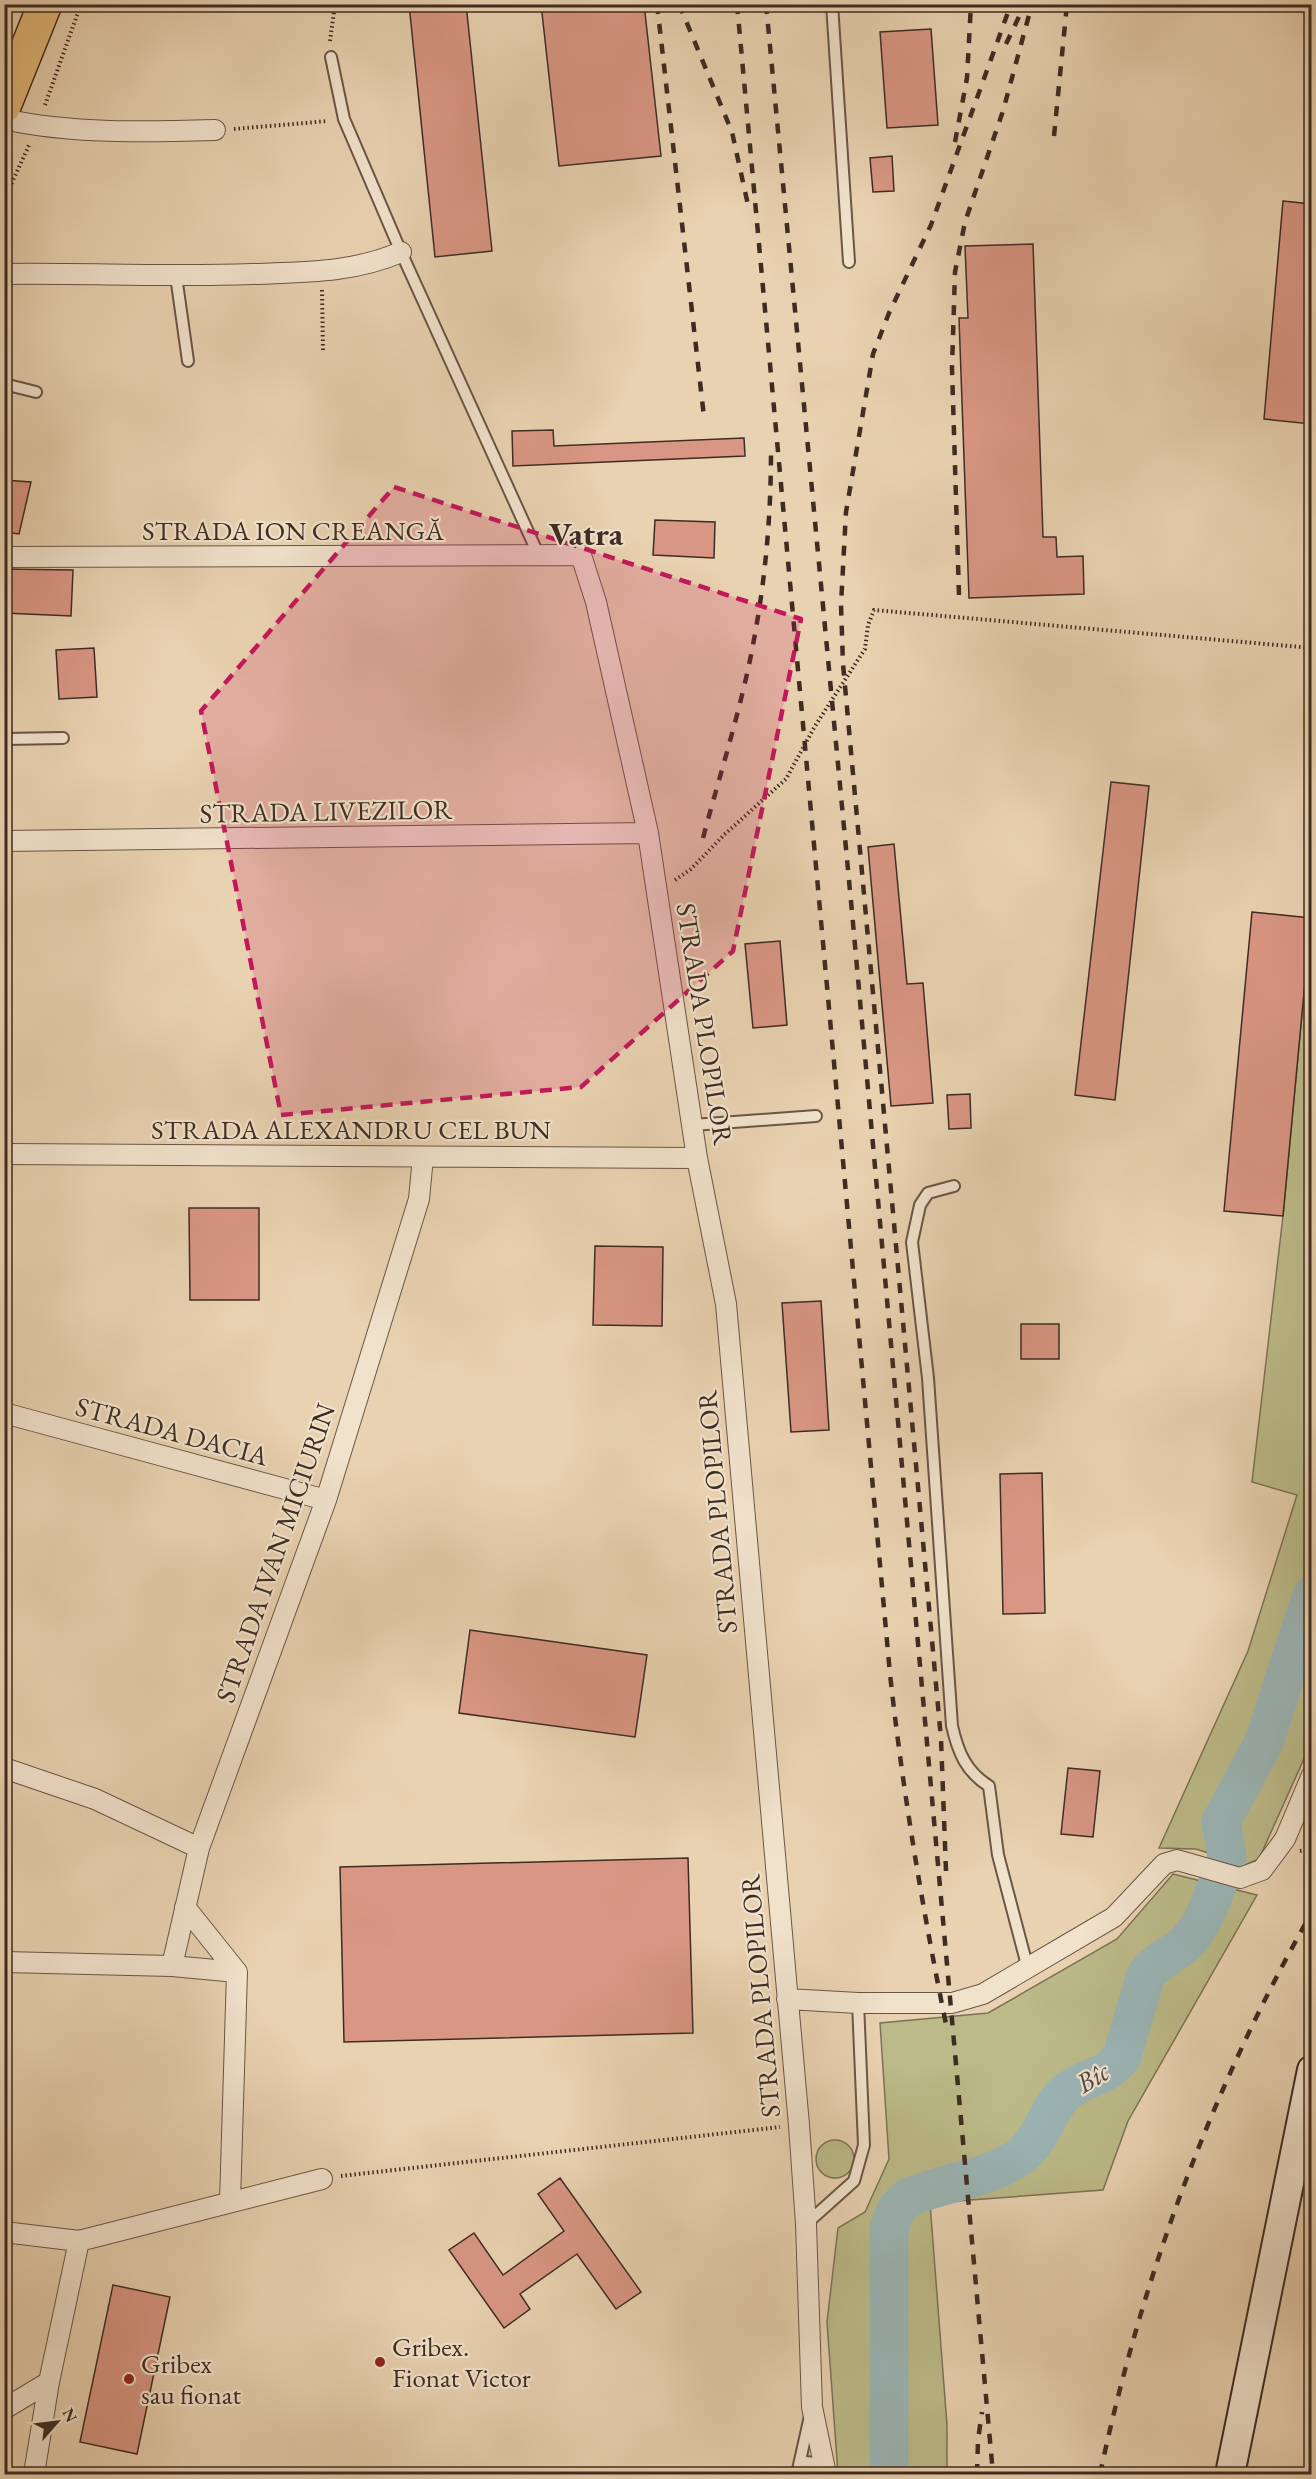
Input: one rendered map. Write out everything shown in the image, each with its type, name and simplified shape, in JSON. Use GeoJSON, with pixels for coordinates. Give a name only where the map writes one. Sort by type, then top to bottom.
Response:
{"type":"FeatureCollection","features":[{"type":"Feature","properties":{"kind":"highway"},"geometry":{"type":"LineString","coordinates":[[4,106],[45,4]]}},
{"type":"Feature","properties":{"kind":"street"},"geometry":{"type":"LineString","coordinates":[[4,119],[37,127],[138,131],[215,130]]}},
{"type":"Feature","properties":{"kind":"street"},"geometry":{"type":"LineString","coordinates":[[4,274],[176,276],[322,272],[380,261],[401,252]]}},
{"type":"Feature","properties":{"kind":"street","name":"STRADA ION CREANGĂ"},"geometry":{"type":"LineString","coordinates":[[4,557],[581,555]]}},
{"type":"Feature","properties":{"kind":"street","name":"STRADA PLOPILOR"},"geometry":{"type":"LineString","coordinates":[[581,555],[596,602],[648,833],[697,1158],[726,1304],[799,2125],[806,2224],[812,2407]]}},
{"type":"Feature","properties":{"kind":"street","name":"STRADA LIVEZILOR"},"geometry":{"type":"LineString","coordinates":[[4,841],[648,833]]}},
{"type":"Feature","properties":{"kind":"street","name":"STRADA ALEXANDRU CEL BUN"},"geometry":{"type":"LineString","coordinates":[[4,1154],[697,1158]]}},
{"type":"Feature","properties":{"kind":"street","name":"STRADA IVAN MICIURIN"},"geometry":{"type":"LineString","coordinates":[[172,1966],[200,1848],[326,1500],[419,1199],[423,1157]]}},
{"type":"Feature","properties":{"kind":"street","name":"STRADA DACIA"},"geometry":{"type":"LineString","coordinates":[[4,1413],[326,1500]]}},
{"type":"Feature","properties":{"kind":"street"},"geometry":{"type":"LineString","coordinates":[[4,1768],[95,1799],[200,1848]]}},
{"type":"Feature","properties":{"kind":"street"},"geometry":{"type":"LineString","coordinates":[[787,1999],[858,2003],[952,2003],[983,1994],[1114,1917],[1164,1864],[1177,1860],[1240,1878],[1262,1870],[1285,1839],[1311,1775]]}},
{"type":"Feature","properties":{"kind":"street"},"geometry":{"type":"LineString","coordinates":[[185,1907],[237,1972],[230,2202]]}},
{"type":"Feature","properties":{"kind":"street"},"geometry":{"type":"LineString","coordinates":[[4,1962],[172,1966],[237,1972]]}},
{"type":"Feature","properties":{"kind":"street"},"geometry":{"type":"LineString","coordinates":[[1230,2475],[1311,2070]]}},
{"type":"Feature","properties":{"kind":"street"},"geometry":{"type":"LineString","coordinates":[[4,2232],[79,2241],[322,2179]]}},
{"type":"Feature","properties":{"kind":"street"},"geometry":{"type":"LineString","coordinates":[[34,2475],[49,2382],[79,2241]]}},
{"type":"Feature","properties":{"kind":"street"},"geometry":{"type":"LineString","coordinates":[[4,2409],[49,2382]]}},
{"type":"Feature","properties":{"kind":"street"},"geometry":{"type":"LineString","coordinates":[[812,2407],[826,2473]]}},
{"type":"Feature","properties":{"kind":"lane"},"geometry":{"type":"LineString","coordinates":[[832,4],[849,262]]}},
{"type":"Feature","properties":{"kind":"lane"},"geometry":{"type":"LineString","coordinates":[[331,57],[344,119],[401,252],[539,556]]}},
{"type":"Feature","properties":{"kind":"lane"},"geometry":{"type":"LineString","coordinates":[[176,276],[188,361]]}},
{"type":"Feature","properties":{"kind":"lane"},"geometry":{"type":"LineString","coordinates":[[4,384],[36,392]]}},
{"type":"Feature","properties":{"kind":"lane"},"geometry":{"type":"LineString","coordinates":[[4,739],[63,738]]}},
{"type":"Feature","properties":{"kind":"lane"},"geometry":{"type":"LineString","coordinates":[[693,1125],[816,1116]]}},
{"type":"Feature","properties":{"kind":"lane"},"geometry":{"type":"LineString","coordinates":[[954,1186],[928,1193],[915,1219],[912,1242],[928,1378],[952,1726],[957,1746],[966,1765],[975,1778],[989,1786],[998,1855],[1028,1969]]}},
{"type":"Feature","properties":{"kind":"lane"},"geometry":{"type":"LineString","coordinates":[[806,2224],[854,2181],[864,2145],[858,2003]]}},
{"type":"Feature","properties":{"kind":"lane","name":"STRADA PLOPILOR"},"geometry":{"type":"LineString","coordinates":[[798,2472],[812,2407]]}},
{"type":"Feature","properties":{"kind":"lane"},"geometry":{"type":"LineString","coordinates":[[798,2472],[806,2462],[814,2463],[826,2473]]}},
{"type":"Feature","properties":{"kind":"path"},"geometry":{"type":"LineString","coordinates":[[4,200],[37,127],[81,4]]}},
{"type":"Feature","properties":{"kind":"path"},"geometry":{"type":"LineString","coordinates":[[331,57],[330,37],[335,4]]}},
{"type":"Feature","properties":{"kind":"path"},"geometry":{"type":"LineString","coordinates":[[215,130],[344,119]]}},
{"type":"Feature","properties":{"kind":"path"},"geometry":{"type":"LineString","coordinates":[[322,272],[323,351]]}},
{"type":"Feature","properties":{"kind":"path"},"geometry":{"type":"LineString","coordinates":[[657,891],[691,869],[725,834],[786,779],[815,726],[865,649],[868,625],[874,610],[1311,648]]}},
{"type":"Feature","properties":{"kind":"path"},"geometry":{"type":"LineString","coordinates":[[322,2179],[799,2125]]}},
{"type":"Feature","properties":{"kind":"highlighted area"},"geometry":{"type":"Polygon","coordinates":[[[394,487],[801,619],[733,951],[581,1087],[281,1115],[201,711],[394,487]]]}},
{"type":"Feature","properties":{"kind":"shaded area"},"geometry":{"type":"Polygon","coordinates":[[[1311,918],[1311,1743],[1259,1859],[1245,1865],[1196,1849],[1159,1848],[1248,1651],[1297,1495],[1252,1482],[1283,1216],[1311,918]]]}},
{"type":"Feature","properties":{"kind":"shaded area"},"geometry":{"type":"Polygon","coordinates":[[[1173,1874],[1257,1895],[1128,2121],[1103,2190],[930,2203],[947,2425],[947,2474],[838,2474],[827,2322],[838,2228],[865,2212],[889,2159],[880,2023],[988,2013],[1117,1939],[1173,1874]]]}},
{"type":"Feature","properties":{"kind":"shaded area"},"geometry":{"type":"Polygon","coordinates":[[[835,2140],[849,2145],[854,2159],[849,2173],[835,2178],[821,2173],[816,2159],[821,2145],[835,2140]]]}},
{"type":"Feature","properties":{"kind":"building"},"geometry":{"type":"Polygon","coordinates":[[[409,4],[466,4],[492,251],[435,257],[409,4]]]}},
{"type":"Feature","properties":{"kind":"building"},"geometry":{"type":"Polygon","coordinates":[[[541,4],[644,4],[661,156],[559,166],[541,4]]]}},
{"type":"Feature","properties":{"kind":"building"},"geometry":{"type":"Polygon","coordinates":[[[931,29],[938,125],[887,128],[880,32],[931,29]]]}},
{"type":"Feature","properties":{"kind":"building"},"geometry":{"type":"Polygon","coordinates":[[[892,156],[894,191],[873,192],[870,158],[892,156]]]}},
{"type":"Feature","properties":{"kind":"building"},"geometry":{"type":"Polygon","coordinates":[[[1283,201],[1311,204],[1311,424],[1264,419],[1283,201]]]}},
{"type":"Feature","properties":{"kind":"building"},"geometry":{"type":"Polygon","coordinates":[[[1033,244],[1043,537],[1056,537],[1057,557],[1083,556],[1084,594],[969,598],[959,318],[968,318],[965,246],[1033,244]]]}},
{"type":"Feature","properties":{"kind":"building"},"geometry":{"type":"Polygon","coordinates":[[[553,430],[554,446],[744,438],[745,456],[513,466],[512,431],[553,430]]]}},
{"type":"Feature","properties":{"kind":"building"},"geometry":{"type":"Polygon","coordinates":[[[4,480],[31,482],[19,534],[4,532],[4,480]]]}},
{"type":"Feature","properties":{"kind":"building"},"geometry":{"type":"Polygon","coordinates":[[[655,520],[715,522],[714,558],[653,555],[655,520]]]}},
{"type":"Feature","properties":{"kind":"building"},"geometry":{"type":"Polygon","coordinates":[[[4,569],[73,570],[71,616],[4,613],[4,569]]]}},
{"type":"Feature","properties":{"kind":"building"},"geometry":{"type":"Polygon","coordinates":[[[94,648],[97,697],[59,699],[56,650],[94,648]]]}},
{"type":"Feature","properties":{"kind":"building"},"geometry":{"type":"Polygon","coordinates":[[[1111,782],[1149,786],[1115,1100],[1075,1095],[1111,782]]]}},
{"type":"Feature","properties":{"kind":"building"},"geometry":{"type":"Polygon","coordinates":[[[894,844],[907,984],[923,983],[933,1103],[891,1106],[868,847],[894,844]]]}},
{"type":"Feature","properties":{"kind":"building"},"geometry":{"type":"Polygon","coordinates":[[[1252,912],[1311,918],[1283,1216],[1224,1211],[1252,912]]]}},
{"type":"Feature","properties":{"kind":"building"},"geometry":{"type":"Polygon","coordinates":[[[780,941],[787,1025],[753,1028],[745,944],[780,941]]]}},
{"type":"Feature","properties":{"kind":"building"},"geometry":{"type":"Polygon","coordinates":[[[970,1094],[971,1128],[949,1129],[947,1095],[970,1094]]]}},
{"type":"Feature","properties":{"kind":"building"},"geometry":{"type":"Polygon","coordinates":[[[189,1208],[259,1208],[259,1300],[190,1300],[189,1208]]]}},
{"type":"Feature","properties":{"kind":"building"},"geometry":{"type":"Polygon","coordinates":[[[595,1246],[663,1247],[662,1326],[593,1325],[595,1246]]]}},
{"type":"Feature","properties":{"kind":"building"},"geometry":{"type":"Polygon","coordinates":[[[821,1301],[829,1430],[791,1432],[782,1303],[821,1301]]]}},
{"type":"Feature","properties":{"kind":"building"},"geometry":{"type":"Polygon","coordinates":[[[1021,1324],[1059,1324],[1059,1359],[1021,1359],[1021,1324]]]}},
{"type":"Feature","properties":{"kind":"building"},"geometry":{"type":"Polygon","coordinates":[[[1042,1473],[1045,1613],[1003,1614],[1000,1474],[1042,1473]]]}},
{"type":"Feature","properties":{"kind":"building"},"geometry":{"type":"Polygon","coordinates":[[[470,1630],[647,1655],[635,1737],[459,1713],[470,1630]]]}},
{"type":"Feature","properties":{"kind":"building"},"geometry":{"type":"Polygon","coordinates":[[[1068,1768],[1100,1771],[1093,1837],[1061,1834],[1068,1768]]]}},
{"type":"Feature","properties":{"kind":"building"},"geometry":{"type":"Polygon","coordinates":[[[688,1858],[693,2033],[344,2042],[340,1867],[688,1858]]]}},
{"type":"Feature","properties":{"kind":"building"},"geometry":{"type":"Polygon","coordinates":[[[560,2178],[641,2292],[616,2309],[577,2254],[520,2294],[530,2309],[504,2328],[449,2250],[474,2233],[503,2275],[564,2231],[538,2194],[560,2178]]]}},
{"type":"Feature","properties":{"kind":"building"},"geometry":{"type":"Polygon","coordinates":[[[113,2285],[170,2297],[137,2454],[80,2442],[113,2285]]]}},
{"type":"Feature","properties":{"kind":"waterway","name":"Bîc"},"geometry":{"type":"LineString","coordinates":[[889,2474],[889,2229],[896,2210],[907,2198],[984,2174],[1012,2162],[1030,2147],[1065,2093],[1110,2069],[1122,2056],[1146,1975],[1187,1942],[1194,1934],[1209,1906],[1227,1855],[1221,1822],[1264,1742],[1312,1595]]}},
{"type":"Feature","properties":{"kind":"railway"},"geometry":{"type":"LineString","coordinates":[[657,4],[704,417]]}},
{"type":"Feature","properties":{"kind":"railway"},"geometry":{"type":"LineString","coordinates":[[679,4],[732,132],[748,205]]}},
{"type":"Feature","properties":{"kind":"railway"},"geometry":{"type":"LineString","coordinates":[[737,4],[890,1674],[914,1852],[947,2029]]}},
{"type":"Feature","properties":{"kind":"railway"},"geometry":{"type":"LineString","coordinates":[[766,4],[852,912],[993,2474]]}},
{"type":"Feature","properties":{"kind":"railway"},"geometry":{"type":"LineString","coordinates":[[955,142],[967,78],[971,4]]}},
{"type":"Feature","properties":{"kind":"railway"},"geometry":{"type":"LineString","coordinates":[[946,1871],[941,1739],[843,664],[841,605],[846,512],[873,354],[889,313],[931,225],[1011,4]]}},
{"type":"Feature","properties":{"kind":"railway"},"geometry":{"type":"LineString","coordinates":[[1006,44],[1025,4]]}},
{"type":"Feature","properties":{"kind":"railway"},"geometry":{"type":"LineString","coordinates":[[959,595],[952,368],[955,272],[965,222],[1003,111],[1032,4]]}},
{"type":"Feature","properties":{"kind":"railway"},"geometry":{"type":"LineString","coordinates":[[1054,136],[1067,4]]}},
{"type":"Feature","properties":{"kind":"railway"},"geometry":{"type":"LineString","coordinates":[[703,838],[738,711],[755,634],[767,543],[771,451]]}},
{"type":"Feature","properties":{"kind":"railway"},"geometry":{"type":"LineString","coordinates":[[1100,2474],[1137,2328],[1184,2185],[1243,2046],[1312,1912]]}},
{"type":"Feature","properties":{"kind":"railway"},"geometry":{"type":"LineString","coordinates":[[977,2474],[982,2412]]}},
{"type":"Feature","properties":{"kind":"place","name":"Gribex. Fionat Victor"},"geometry":{"type":"Point","coordinates":[380,2362]}},
{"type":"Feature","properties":{"kind":"place","name":"Gribex sau fionat"},"geometry":{"type":"Point","coordinates":[129,2379]}},
{"type":"Feature","properties":{"kind":"district","name":"Vatra"},"geometry":{"type":"Point","coordinates":[586,533]}}]}
